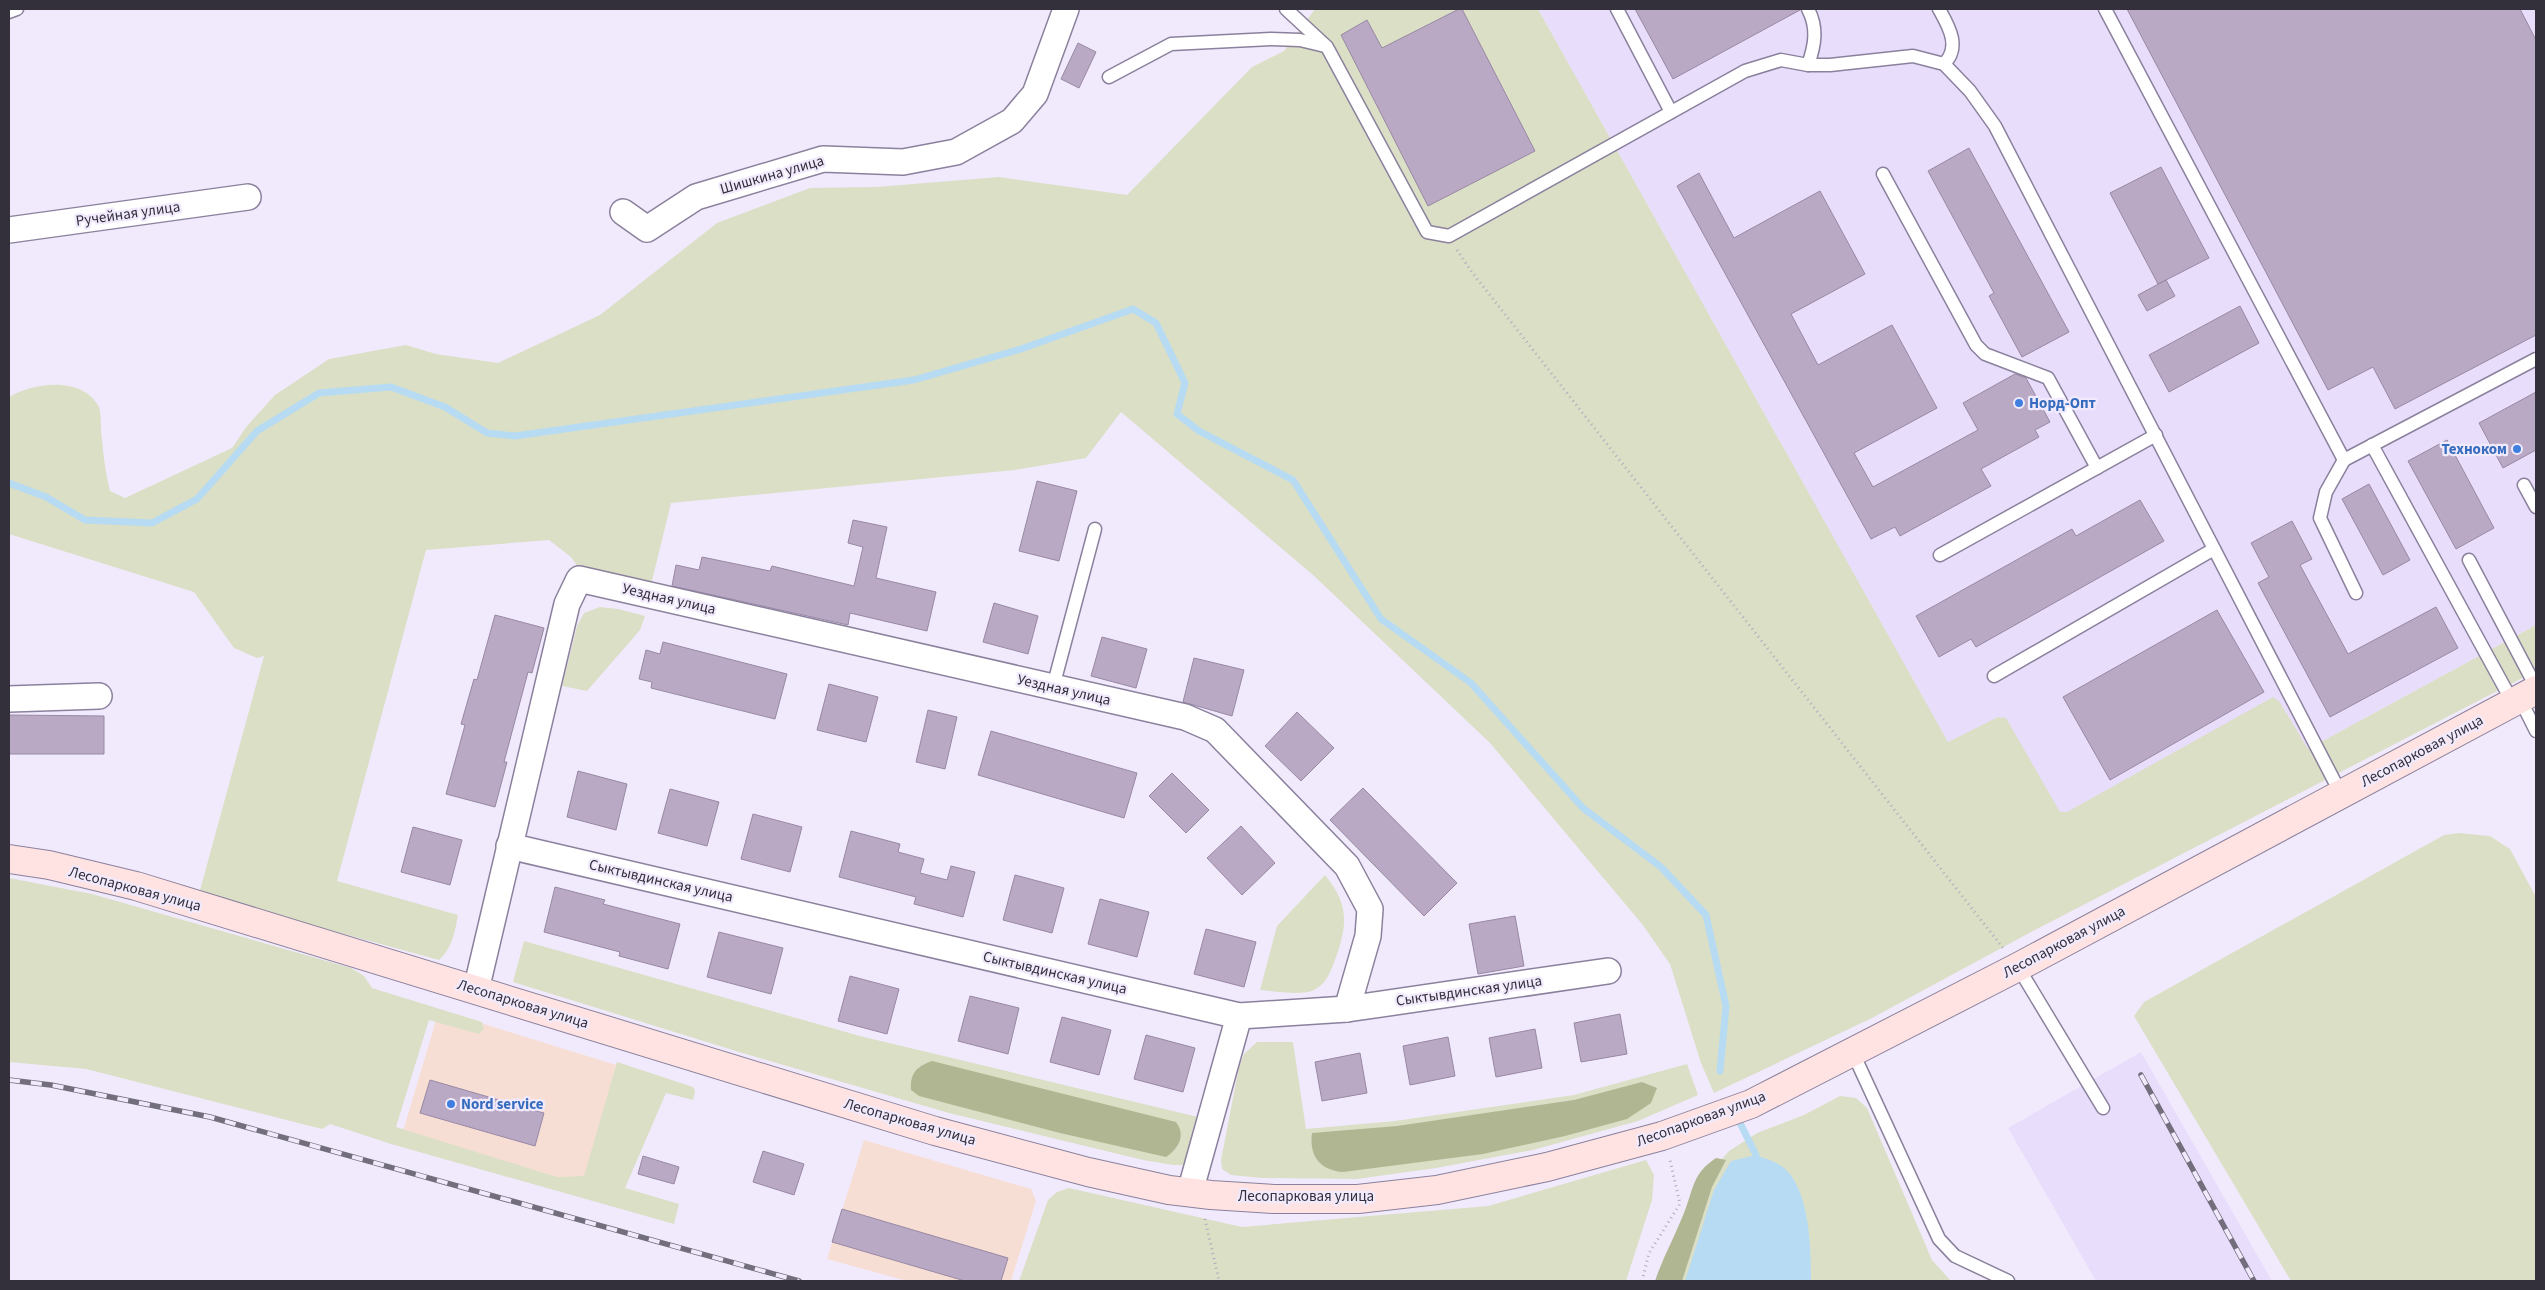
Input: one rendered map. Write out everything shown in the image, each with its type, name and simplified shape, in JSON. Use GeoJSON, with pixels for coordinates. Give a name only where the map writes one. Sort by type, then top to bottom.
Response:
{"type":"FeatureCollection","features":[{"type":"Feature","properties":{"kind":"street","name":"Шишкина улица"},"geometry":{"type":"LineString","coordinates":[[623,212],[647,229],[696,197],[824,158],[903,162],[956,152],[1012,121],[1035,94],[1066,9]]}},
{"type":"Feature","properties":{"kind":"street","name":"Ручейная улица"},"geometry":{"type":"LineString","coordinates":[[9,230],[248,197]]}},
{"type":"Feature","properties":{"kind":"street","name":"Уездная улица"},"geometry":{"type":"LineString","coordinates":[[509,846],[567,604],[579,579],[1185,717],[1215,730],[1347,866],[1370,909],[1368,936],[1347,1009]]}},
{"type":"Feature","properties":{"kind":"street","name":"Лесопарковая улица"},"geometry":{"type":"LineString","coordinates":[[9,859],[49,865],[136,886],[934,1131],[1088,1172],[1169,1190],[1274,1200],[1349,1199],[1437,1190],[1547,1167],[1662,1136],[1751,1104],[2018,967],[2526,695]]}},
{"type":"Feature","properties":{"kind":"street"},"geometry":{"type":"LineString","coordinates":[[9,699],[99,696]]}},
{"type":"Feature","properties":{"kind":"street"},"geometry":{"type":"LineString","coordinates":[[476,990],[509,846]]}},
{"type":"Feature","properties":{"kind":"street","name":"Сыктывдинская улица"},"geometry":{"type":"LineString","coordinates":[[509,846],[1239,1016],[1347,1009],[1608,971]]}},
{"type":"Feature","properties":{"kind":"street"},"geometry":{"type":"LineString","coordinates":[[1190,1192],[1239,1016]]}},
{"type":"Feature","properties":{"kind":"lane"},"geometry":{"type":"LineString","coordinates":[[9,12],[17,9]]}},
{"type":"Feature","properties":{"kind":"lane"},"geometry":{"type":"LineString","coordinates":[[1286,9],[1327,47],[1427,232],[1449,236],[1745,71],[1781,60],[1808,65],[1830,66],[1913,56],[1944,64],[1970,91],[1995,126],[2341,794]]}},
{"type":"Feature","properties":{"kind":"lane"},"geometry":{"type":"LineString","coordinates":[[1616,9],[1671,112]]}},
{"type":"Feature","properties":{"kind":"lane"},"geometry":{"type":"LineString","coordinates":[[1808,9],[1812,17],[1816,43],[1808,65]]}},
{"type":"Feature","properties":{"kind":"lane"},"geometry":{"type":"LineString","coordinates":[[1939,9],[1953,34],[1950,58],[1944,64]]}},
{"type":"Feature","properties":{"kind":"lane"},"geometry":{"type":"LineString","coordinates":[[2105,9],[2344,460]]}},
{"type":"Feature","properties":{"kind":"lane"},"geometry":{"type":"LineString","coordinates":[[1109,77],[1171,44],[1271,39],[1300,40],[1327,47]]}},
{"type":"Feature","properties":{"kind":"lane"},"geometry":{"type":"LineString","coordinates":[[1883,174],[1976,345],[1985,354],[2048,378],[2097,468]]}},
{"type":"Feature","properties":{"kind":"lane"},"geometry":{"type":"LineString","coordinates":[[2356,593],[2320,518],[2326,492],[2344,460],[2536,359]]}},
{"type":"Feature","properties":{"kind":"lane"},"geometry":{"type":"LineString","coordinates":[[1940,555],[2156,435]]}},
{"type":"Feature","properties":{"kind":"lane"},"geometry":{"type":"LineString","coordinates":[[2372,445],[2526,695]]}},
{"type":"Feature","properties":{"kind":"lane"},"geometry":{"type":"LineString","coordinates":[[2524,485],[2536,507]]}},
{"type":"Feature","properties":{"kind":"lane"},"geometry":{"type":"LineString","coordinates":[[1053,687],[1095,528]]}},
{"type":"Feature","properties":{"kind":"lane"},"geometry":{"type":"LineString","coordinates":[[1994,676],[2214,549]]}},
{"type":"Feature","properties":{"kind":"lane"},"geometry":{"type":"LineString","coordinates":[[2469,560],[2526,695],[2536,731]]}},
{"type":"Feature","properties":{"kind":"lane"},"geometry":{"type":"LineString","coordinates":[[2018,967],[2103,1108]]}},
{"type":"Feature","properties":{"kind":"lane"},"geometry":{"type":"LineString","coordinates":[[1853,1053],[1939,1239],[1955,1256],[2008,1281]]}},
{"type":"Feature","properties":{"kind":"path"},"geometry":{"type":"LineString","coordinates":[[1449,236],[1471,270],[2018,967]]}},
{"type":"Feature","properties":{"kind":"path"},"geometry":{"type":"LineString","coordinates":[[1642,1281],[1649,1253],[1680,1204],[1675,1172],[1662,1136]]}},
{"type":"Feature","properties":{"kind":"path"},"geometry":{"type":"LineString","coordinates":[[1204,1216],[1219,1281]]}},
{"type":"Feature","properties":{"kind":"shaded area"},"geometry":{"type":"Polygon","coordinates":[[[1538,9],[2536,9],[2536,625],[2308,749],[2032,893],[1538,9]]]}},
{"type":"Feature","properties":{"kind":"shaded area"},"geometry":{"type":"Polygon","coordinates":[[[439,1010],[655,1077],[619,1201],[401,1138],[439,1010]]]}},
{"type":"Feature","properties":{"kind":"shaded area"},"geometry":{"type":"Polygon","coordinates":[[[2141,1052],[2272,1281],[2096,1281],[2008,1128],[2141,1052]]]}},
{"type":"Feature","properties":{"kind":"shaded area"},"geometry":{"type":"Polygon","coordinates":[[[864,1140],[1031,1189],[1036,1201],[1011,1281],[907,1281],[827,1259],[864,1140]]]}},
{"type":"Feature","properties":{"kind":"green space"},"geometry":{"type":"Polygon","coordinates":[[[1315,9],[1538,9],[1948,742],[1998,717],[2006,718],[2060,812],[2067,812],[2273,697],[2279,701],[2308,749],[2536,625],[2536,671],[2033,931],[1872,1018],[1714,1093],[1701,1063],[1670,964],[1642,924],[1490,743],[1313,575],[1121,412],[1086,458],[1015,470],[671,503],[651,585],[578,567],[571,557],[549,540],[426,550],[337,881],[458,915],[456,927],[447,951],[439,960],[199,894],[264,656],[257,658],[234,648],[194,592],[9,534],[9,397],[31,388],[57,385],[70,386],[82,390],[92,397],[100,409],[103,453],[110,491],[125,498],[232,448],[247,426],[275,395],[329,359],[406,345],[436,354],[498,363],[600,315],[717,223],[810,188],[876,187],[999,177],[1127,195],[1252,67],[1284,51],[1315,9]]]}},
{"type":"Feature","properties":{"kind":"green space"},"geometry":{"type":"Polygon","coordinates":[[[600,607],[618,609],[645,616],[640,630],[587,691],[562,686],[577,626],[584,613],[600,607]]]}},
{"type":"Feature","properties":{"kind":"green space"},"geometry":{"type":"Polygon","coordinates":[[[2459,833],[2490,836],[2510,849],[2536,897],[2536,1281],[2291,1281],[2134,1016],[2144,1002],[2444,835],[2459,833]]]}},
{"type":"Feature","properties":{"kind":"green space"},"geometry":{"type":"Polygon","coordinates":[[[1325,875],[1339,896],[1344,915],[1342,936],[1328,977],[1322,984],[1309,992],[1288,993],[1260,990],[1277,926],[1325,875]]]}},
{"type":"Feature","properties":{"kind":"green space"},"geometry":{"type":"Polygon","coordinates":[[[9,878],[92,894],[351,968],[364,976],[372,988],[482,1022],[484,1029],[479,1034],[429,1020],[396,1127],[557,1177],[584,1176],[617,1062],[693,1087],[695,1091],[693,1100],[666,1093],[625,1188],[679,1204],[674,1224],[391,1144],[330,1124],[322,1129],[86,1069],[9,1062],[9,878]]]}},
{"type":"Feature","properties":{"kind":"green space"},"geometry":{"type":"Polygon","coordinates":[[[524,941],[860,1036],[1198,1117],[1220,1035],[1222,1035],[1187,1165],[1173,1165],[1143,1160],[949,1113],[739,1052],[513,982],[524,941]]]}},
{"type":"Feature","properties":{"kind":"green space"},"geometry":{"type":"Polygon","coordinates":[[[1257,1042],[1293,1042],[1306,1129],[1395,1121],[1574,1095],[1687,1064],[1698,1095],[1638,1121],[1533,1150],[1436,1168],[1357,1179],[1263,1178],[1231,1175],[1222,1169],[1221,1160],[1239,1067],[1244,1054],[1257,1042]]]}},
{"type":"Feature","properties":{"kind":"green space"},"geometry":{"type":"Polygon","coordinates":[[[932,1061],[1176,1122],[1181,1136],[1180,1141],[1166,1157],[1060,1133],[919,1096],[911,1090],[913,1075],[918,1068],[932,1061]]]}},
{"type":"Feature","properties":{"kind":"green space"},"geometry":{"type":"Polygon","coordinates":[[[1642,1082],[1657,1088],[1651,1103],[1627,1119],[1565,1136],[1483,1154],[1343,1172],[1335,1171],[1322,1165],[1312,1149],[1312,1133],[1397,1126],[1574,1100],[1642,1082]]]}},
{"type":"Feature","properties":{"kind":"green space"},"geometry":{"type":"Polygon","coordinates":[[[1840,1096],[1856,1098],[1867,1108],[1932,1260],[1951,1281],[1665,1281],[1708,1175],[1729,1151],[1757,1133],[1804,1115],[1840,1096]]]}},
{"type":"Feature","properties":{"kind":"green space"},"geometry":{"type":"Polygon","coordinates":[[[1716,1158],[1726,1160],[1712,1187],[1682,1281],[1655,1281],[1695,1182],[1702,1170],[1716,1158]]]}},
{"type":"Feature","properties":{"kind":"green space"},"geometry":{"type":"Polygon","coordinates":[[[1646,1160],[1654,1175],[1652,1200],[1626,1281],[1019,1281],[1048,1200],[1057,1192],[1069,1188],[1242,1227],[1488,1206],[1646,1160]]]}},
{"type":"Feature","properties":{"kind":"water"},"geometry":{"type":"Polygon","coordinates":[[[1756,1155],[1784,1168],[1793,1178],[1799,1190],[1807,1221],[1811,1281],[1685,1281],[1714,1190],[1731,1161],[1756,1155]]]}},
{"type":"Feature","properties":{"kind":"building"},"geometry":{"type":"Polygon","coordinates":[[[1462,9],[1535,151],[1428,206],[1341,35],[1367,20],[1382,48],[1462,9]]]}},
{"type":"Feature","properties":{"kind":"building"},"geometry":{"type":"Polygon","coordinates":[[[1635,9],[1800,9],[1800,10],[1673,79],[1635,9]]]}},
{"type":"Feature","properties":{"kind":"building"},"geometry":{"type":"Polygon","coordinates":[[[2127,9],[2520,9],[2536,40],[2536,335],[2395,409],[2373,367],[2328,390],[2127,9]]]}},
{"type":"Feature","properties":{"kind":"building"},"geometry":{"type":"Polygon","coordinates":[[[1078,43],[1096,52],[1079,88],[1061,79],[1078,43]]]}},
{"type":"Feature","properties":{"kind":"building"},"geometry":{"type":"Polygon","coordinates":[[[1969,148],[2069,332],[2022,357],[1989,296],[1994,293],[1928,171],[1969,148]]]}},
{"type":"Feature","properties":{"kind":"building"},"geometry":{"type":"Polygon","coordinates":[[[2161,167],[2209,258],[2158,284],[2110,193],[2161,167]]]}},
{"type":"Feature","properties":{"kind":"building"},"geometry":{"type":"Polygon","coordinates":[[[1699,173],[1734,238],[1820,191],[1865,274],[1791,314],[1818,365],[1892,325],[1937,408],[1854,453],[1873,487],[1978,430],[1963,403],[2015,374],[2026,378],[2050,422],[2035,430],[2039,437],[1981,469],[1991,486],[1900,536],[1895,527],[1871,539],[1677,186],[1699,173]]]}},
{"type":"Feature","properties":{"kind":"building"},"geometry":{"type":"Polygon","coordinates":[[[2166,280],[2175,296],[2147,311],[2138,295],[2166,280]]]}},
{"type":"Feature","properties":{"kind":"building"},"geometry":{"type":"Polygon","coordinates":[[[2240,306],[2259,343],[2169,392],[2149,355],[2240,306]]]}},
{"type":"Feature","properties":{"kind":"building"},"geometry":{"type":"Polygon","coordinates":[[[2536,392],[2536,450],[2503,468],[2479,423],[2536,392]]]}},
{"type":"Feature","properties":{"kind":"building"},"geometry":{"type":"Polygon","coordinates":[[[2447,440],[2494,528],[2456,549],[2408,461],[2447,440]]]}},
{"type":"Feature","properties":{"kind":"building"},"geometry":{"type":"Polygon","coordinates":[[[1037,481],[1077,491],[1059,561],[1019,551],[1037,481]]]}},
{"type":"Feature","properties":{"kind":"building"},"geometry":{"type":"Polygon","coordinates":[[[2369,484],[2410,560],[2383,575],[2342,499],[2369,484]]]}},
{"type":"Feature","properties":{"kind":"building"},"geometry":{"type":"Polygon","coordinates":[[[2140,500],[2164,541],[1976,647],[1971,639],[1939,657],[1916,616],[2072,529],[2076,536],[2140,500]]]}},
{"type":"Feature","properties":{"kind":"building"},"geometry":{"type":"Polygon","coordinates":[[[853,520],[887,527],[876,578],[936,592],[927,631],[850,613],[848,625],[672,586],[676,565],[699,570],[702,557],[770,571],[772,566],[854,586],[863,547],[848,543],[853,520]]]}},
{"type":"Feature","properties":{"kind":"building"},"geometry":{"type":"Polygon","coordinates":[[[2292,521],[2312,559],[2300,565],[2348,654],[2436,607],[2458,648],[2330,717],[2258,583],[2269,577],[2251,543],[2292,521]]]}},
{"type":"Feature","properties":{"kind":"building"},"geometry":{"type":"Polygon","coordinates":[[[994,603],[1038,616],[1028,654],[983,642],[994,603]]]}},
{"type":"Feature","properties":{"kind":"building"},"geometry":{"type":"Polygon","coordinates":[[[2217,610],[2264,692],[2110,780],[2063,697],[2217,610]]]}},
{"type":"Feature","properties":{"kind":"building"},"geometry":{"type":"Polygon","coordinates":[[[495,615],[544,628],[532,673],[528,672],[504,762],[507,762],[495,807],[446,794],[465,725],[461,724],[474,679],[477,680],[495,615]]]}},
{"type":"Feature","properties":{"kind":"building"},"geometry":{"type":"Polygon","coordinates":[[[1102,637],[1147,649],[1136,688],[1091,676],[1102,637]]]}},
{"type":"Feature","properties":{"kind":"building"},"geometry":{"type":"Polygon","coordinates":[[[663,642],[787,674],[775,719],[651,688],[652,682],[639,679],[646,650],[660,654],[663,642]]]}},
{"type":"Feature","properties":{"kind":"building"},"geometry":{"type":"Polygon","coordinates":[[[1194,658],[1244,670],[1232,716],[1183,702],[1194,658]]]}},
{"type":"Feature","properties":{"kind":"building"},"geometry":{"type":"Polygon","coordinates":[[[829,684],[878,697],[866,742],[817,730],[829,684]]]}},
{"type":"Feature","properties":{"kind":"building"},"geometry":{"type":"Polygon","coordinates":[[[928,710],[957,717],[945,769],[916,762],[928,710]]]}},
{"type":"Feature","properties":{"kind":"building"},"geometry":{"type":"Polygon","coordinates":[[[1297,712],[1334,748],[1301,781],[1265,746],[1297,712]]]}},
{"type":"Feature","properties":{"kind":"building"},"geometry":{"type":"Polygon","coordinates":[[[9,715],[104,716],[104,754],[9,754],[9,715]]]}},
{"type":"Feature","properties":{"kind":"building"},"geometry":{"type":"Polygon","coordinates":[[[991,731],[1137,773],[1124,818],[978,775],[991,731]]]}},
{"type":"Feature","properties":{"kind":"building"},"geometry":{"type":"Polygon","coordinates":[[[578,771],[627,784],[616,830],[567,817],[578,771]]]}},
{"type":"Feature","properties":{"kind":"building"},"geometry":{"type":"Polygon","coordinates":[[[1172,773],[1209,810],[1186,833],[1149,796],[1172,773]]]}},
{"type":"Feature","properties":{"kind":"building"},"geometry":{"type":"Polygon","coordinates":[[[1363,788],[1457,883],[1424,916],[1330,820],[1363,788]]]}},
{"type":"Feature","properties":{"kind":"building"},"geometry":{"type":"Polygon","coordinates":[[[670,789],[719,802],[707,846],[658,833],[670,789]]]}},
{"type":"Feature","properties":{"kind":"building"},"geometry":{"type":"Polygon","coordinates":[[[753,814],[802,827],[790,872],[741,859],[753,814]]]}},
{"type":"Feature","properties":{"kind":"building"},"geometry":{"type":"Polygon","coordinates":[[[1241,826],[1275,863],[1242,895],[1207,858],[1241,826]]]}},
{"type":"Feature","properties":{"kind":"building"},"geometry":{"type":"Polygon","coordinates":[[[413,827],[462,840],[450,885],[401,872],[413,827]]]}},
{"type":"Feature","properties":{"kind":"building"},"geometry":{"type":"Polygon","coordinates":[[[851,831],[900,844],[898,852],[924,859],[920,873],[947,880],[951,866],[975,872],[963,917],[914,904],[916,897],[839,877],[851,831]]]}},
{"type":"Feature","properties":{"kind":"building"},"geometry":{"type":"Polygon","coordinates":[[[1015,875],[1064,888],[1052,933],[1003,920],[1015,875]]]}},
{"type":"Feature","properties":{"kind":"building"},"geometry":{"type":"Polygon","coordinates":[[[555,887],[605,900],[603,904],[680,924],[668,969],[619,956],[620,952],[544,932],[555,887]]]}},
{"type":"Feature","properties":{"kind":"building"},"geometry":{"type":"Polygon","coordinates":[[[1100,899],[1149,912],[1137,957],[1088,944],[1100,899]]]}},
{"type":"Feature","properties":{"kind":"building"},"geometry":{"type":"Polygon","coordinates":[[[1515,916],[1524,966],[1478,974],[1469,924],[1515,916]]]}},
{"type":"Feature","properties":{"kind":"building"},"geometry":{"type":"Polygon","coordinates":[[[1206,929],[1256,942],[1244,987],[1194,974],[1206,929]]]}},
{"type":"Feature","properties":{"kind":"building"},"geometry":{"type":"Polygon","coordinates":[[[719,932],[783,948],[771,994],[707,977],[719,932]]]}},
{"type":"Feature","properties":{"kind":"building"},"geometry":{"type":"Polygon","coordinates":[[[850,976],[899,989],[887,1034],[838,1021],[850,976]]]}},
{"type":"Feature","properties":{"kind":"building"},"geometry":{"type":"Polygon","coordinates":[[[970,996],[1019,1008],[1008,1054],[958,1041],[970,996]]]}},
{"type":"Feature","properties":{"kind":"building"},"geometry":{"type":"Polygon","coordinates":[[[1620,1014],[1627,1054],[1581,1062],[1574,1023],[1620,1014]]]}},
{"type":"Feature","properties":{"kind":"building"},"geometry":{"type":"Polygon","coordinates":[[[1062,1017],[1111,1030],[1099,1075],[1050,1062],[1062,1017]]]}},
{"type":"Feature","properties":{"kind":"building"},"geometry":{"type":"Polygon","coordinates":[[[1535,1029],[1542,1068],[1496,1077],[1489,1038],[1535,1029]]]}},
{"type":"Feature","properties":{"kind":"building"},"geometry":{"type":"Polygon","coordinates":[[[1146,1035],[1195,1048],[1183,1092],[1134,1079],[1146,1035]]]}},
{"type":"Feature","properties":{"kind":"building"},"geometry":{"type":"Polygon","coordinates":[[[1448,1037],[1455,1076],[1410,1085],[1403,1046],[1448,1037]]]}},
{"type":"Feature","properties":{"kind":"building"},"geometry":{"type":"Polygon","coordinates":[[[1360,1053],[1367,1093],[1322,1101],[1315,1062],[1360,1053]]]}},
{"type":"Feature","properties":{"kind":"building"},"geometry":{"type":"Polygon","coordinates":[[[430,1080],[544,1113],[535,1146],[420,1113],[430,1080]]]}},
{"type":"Feature","properties":{"kind":"building"},"geometry":{"type":"Polygon","coordinates":[[[763,1151],[804,1164],[794,1195],[753,1182],[763,1151]]]}},
{"type":"Feature","properties":{"kind":"building"},"geometry":{"type":"Polygon","coordinates":[[[643,1156],[679,1167],[674,1184],[638,1174],[643,1156]]]}},
{"type":"Feature","properties":{"kind":"building"},"geometry":{"type":"Polygon","coordinates":[[[842,1209],[1008,1258],[1001,1281],[965,1281],[832,1242],[842,1209]]]}},
{"type":"Feature","properties":{"kind":"waterway"},"geometry":{"type":"LineString","coordinates":[[9,483],[46,497],[85,520],[152,523],[197,499],[257,431],[319,393],[391,387],[445,407],[487,433],[515,436],[914,380],[1021,349],[1133,309],[1156,323],[1185,383],[1177,414],[1199,431],[1293,480],[1381,619],[1471,683],[1583,808],[1661,867],[1706,915],[1726,1006],[1720,1071]]}},
{"type":"Feature","properties":{"kind":"waterway"},"geometry":{"type":"LineString","coordinates":[[1740,1123],[1756,1155]]}},
{"type":"Feature","properties":{"kind":"railway"},"geometry":{"type":"LineString","coordinates":[[2141,1075],[2254,1281]]}},
{"type":"Feature","properties":{"kind":"railway"},"geometry":{"type":"LineString","coordinates":[[9,1080],[51,1085],[210,1117],[799,1281]]}},
{"type":"Feature","properties":{"kind":"place","name":"Норд-Опт"},"geometry":{"type":"Point","coordinates":[2019,403]}},
{"type":"Feature","properties":{"kind":"place","name":"Техноком"},"geometry":{"type":"Point","coordinates":[2517,449]}},
{"type":"Feature","properties":{"kind":"place","name":"Nord service"},"geometry":{"type":"Point","coordinates":[451,1104]}}]}
